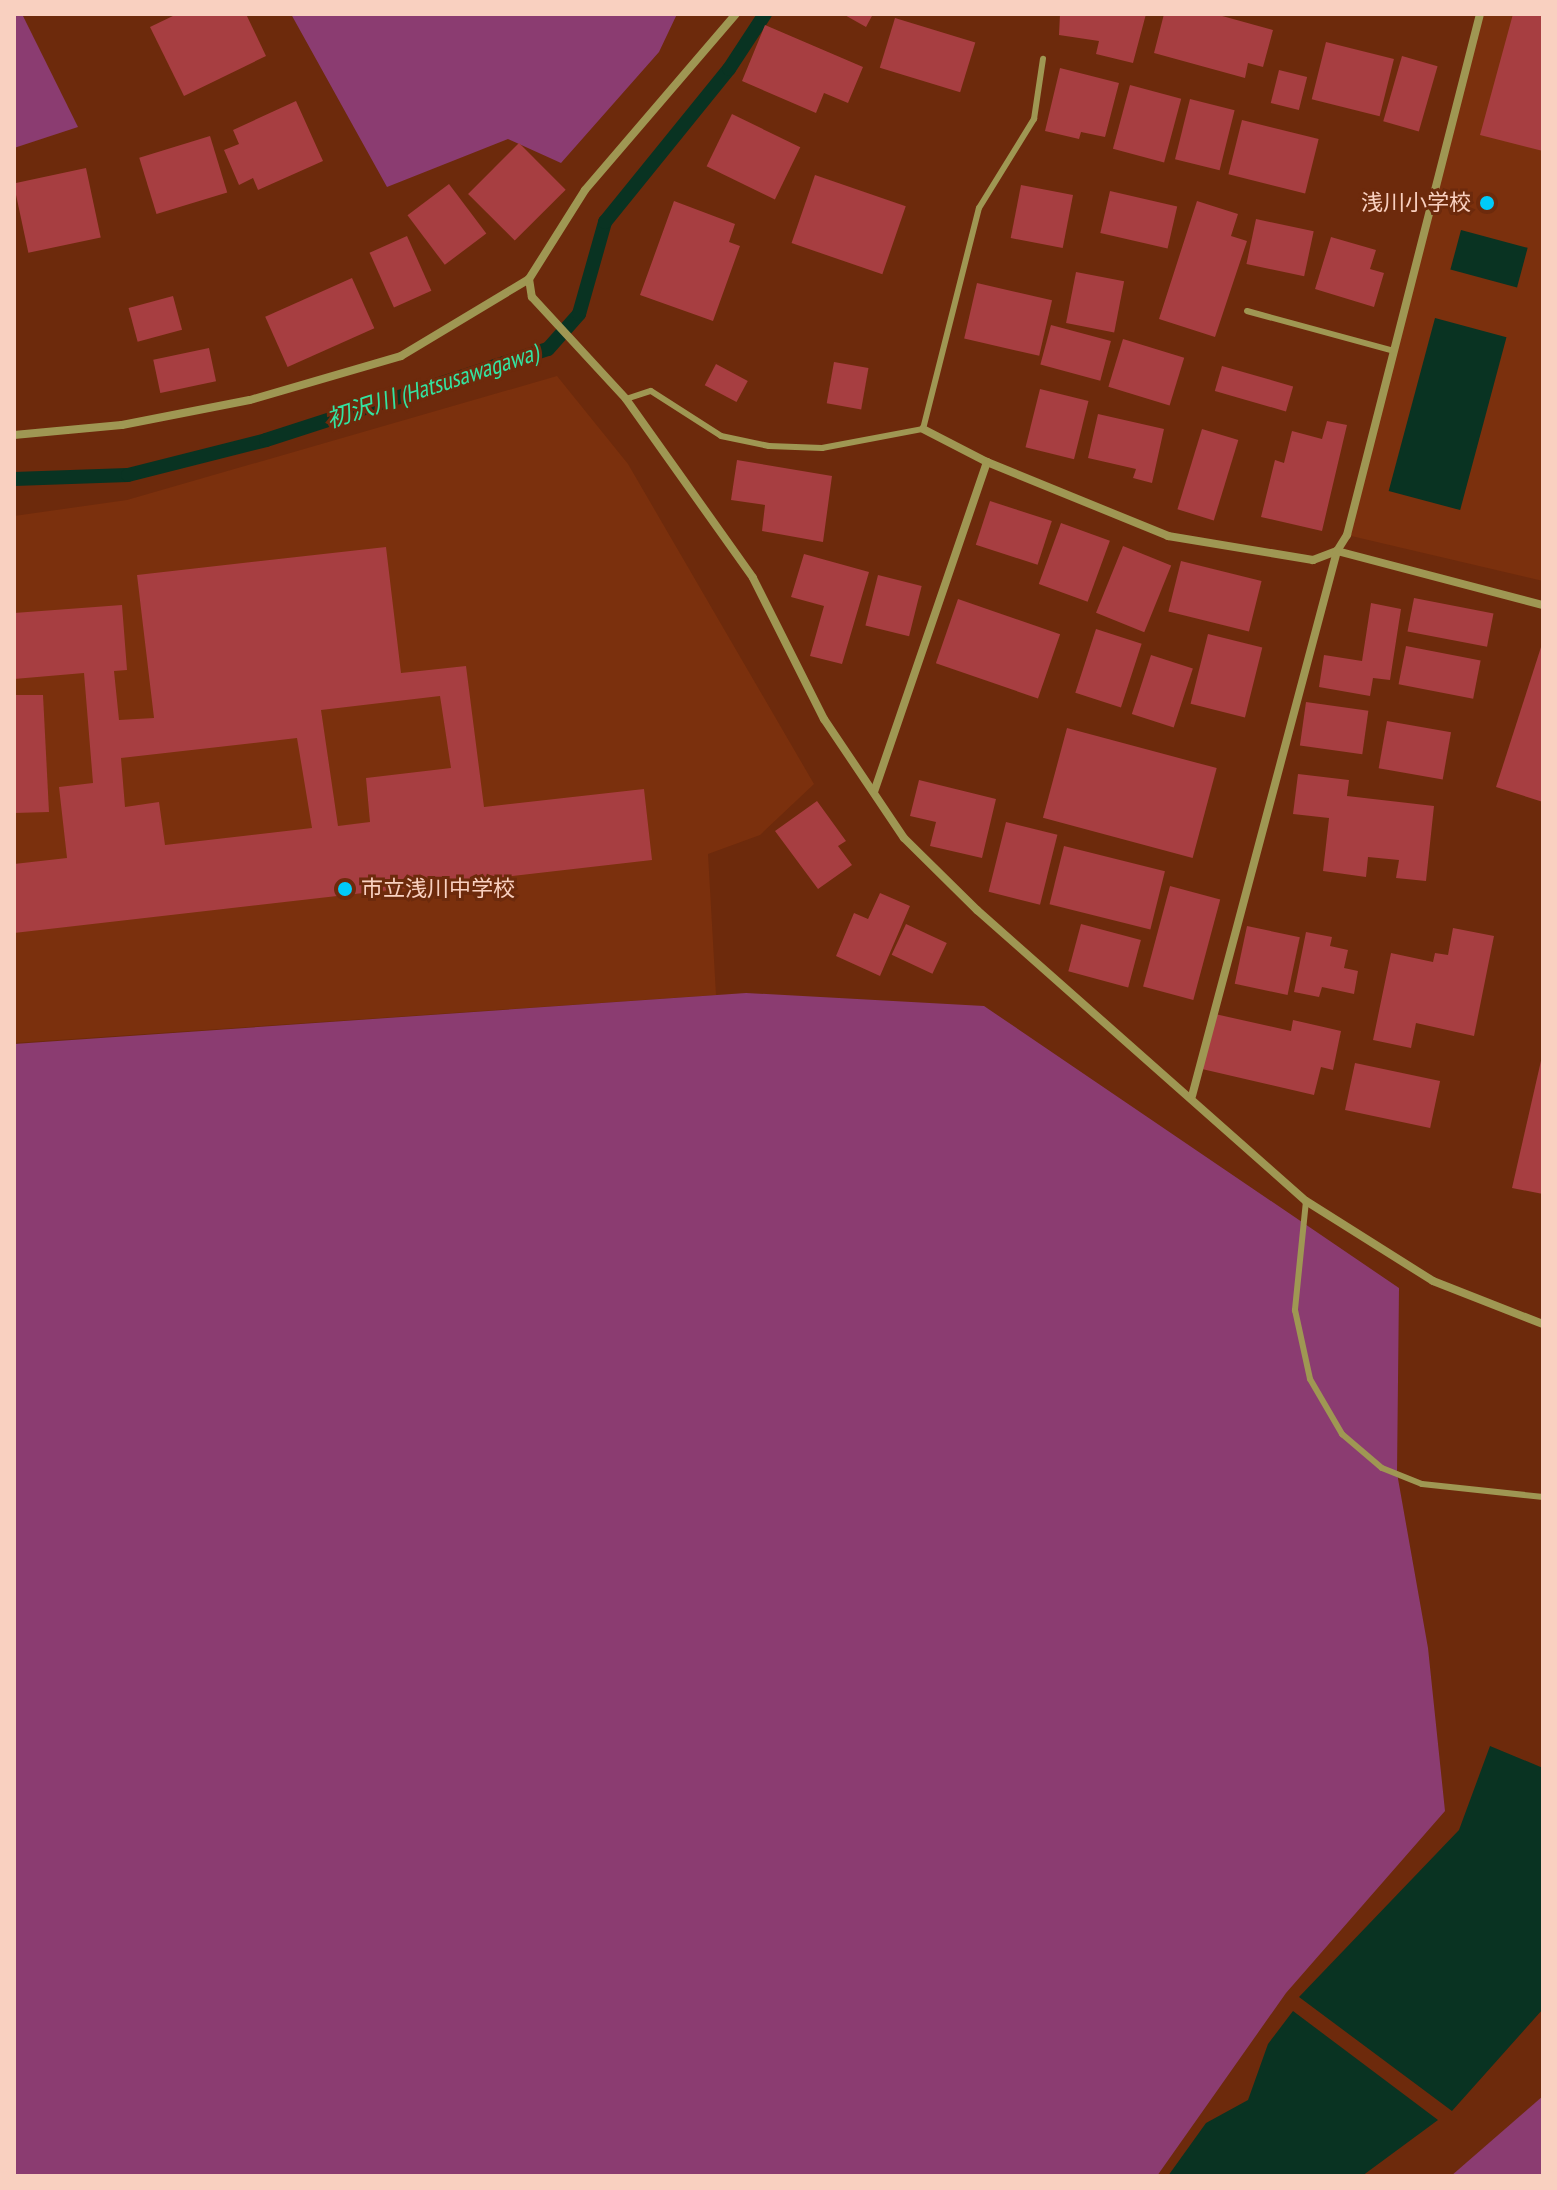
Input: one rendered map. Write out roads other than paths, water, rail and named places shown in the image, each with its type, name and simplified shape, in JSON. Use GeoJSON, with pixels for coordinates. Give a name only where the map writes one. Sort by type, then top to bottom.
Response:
{"type":"FeatureCollection","features":[{"type":"Feature","properties":{"kind":"street"},"geometry":{"type":"LineString","coordinates":[[14,435],[122,425],[236,403],[401,356],[529,279],[585,190],[736,14]]}},
{"type":"Feature","properties":{"kind":"street"},"geometry":{"type":"LineString","coordinates":[[1192,1096],[1337,551],[1347,535],[1480,14]]}},
{"type":"Feature","properties":{"kind":"street"},"geometry":{"type":"LineString","coordinates":[[529,279],[532,297],[626,399],[753,578],[824,719],[904,838],[977,910],[1192,1096],[1306,1201],[1433,1281],[1543,1324]]}},
{"type":"Feature","properties":{"kind":"street"},"geometry":{"type":"LineString","coordinates":[[923,429],[987,462],[1168,536],[1313,560],[1337,551],[1543,605]]}},
{"type":"Feature","properties":{"kind":"street"},"geometry":{"type":"LineString","coordinates":[[874,792],[987,462]]}},
{"type":"Feature","properties":{"kind":"lane"},"geometry":{"type":"LineString","coordinates":[[626,399],[651,391],[721,436],[769,446],[822,448],[923,429],[979,208],[1034,119],[1043,59]]}},
{"type":"Feature","properties":{"kind":"lane"},"geometry":{"type":"LineString","coordinates":[[1247,311],[1394,351]]}},
{"type":"Feature","properties":{"kind":"lane"},"geometry":{"type":"LineString","coordinates":[[1306,1201],[1295,1310],[1310,1379],[1342,1434],[1382,1468],[1422,1484],[1543,1497]]}},
{"type":"Feature","properties":{"kind":"waterway","name":"初沢川 (Hatsusawagawa)"},"geometry":{"type":"LineString","coordinates":[[14,479],[128,475],[266,440],[548,349],[579,314],[605,222],[729,69],[765,14]]}},
{"type":"Feature","properties":{"kind":"place","name":"浅川小学校"},"geometry":{"type":"Point","coordinates":[1487,203]}},
{"type":"Feature","properties":{"kind":"place","name":"市立浅川中学校"},"geometry":{"type":"Point","coordinates":[345,889]}}]}
